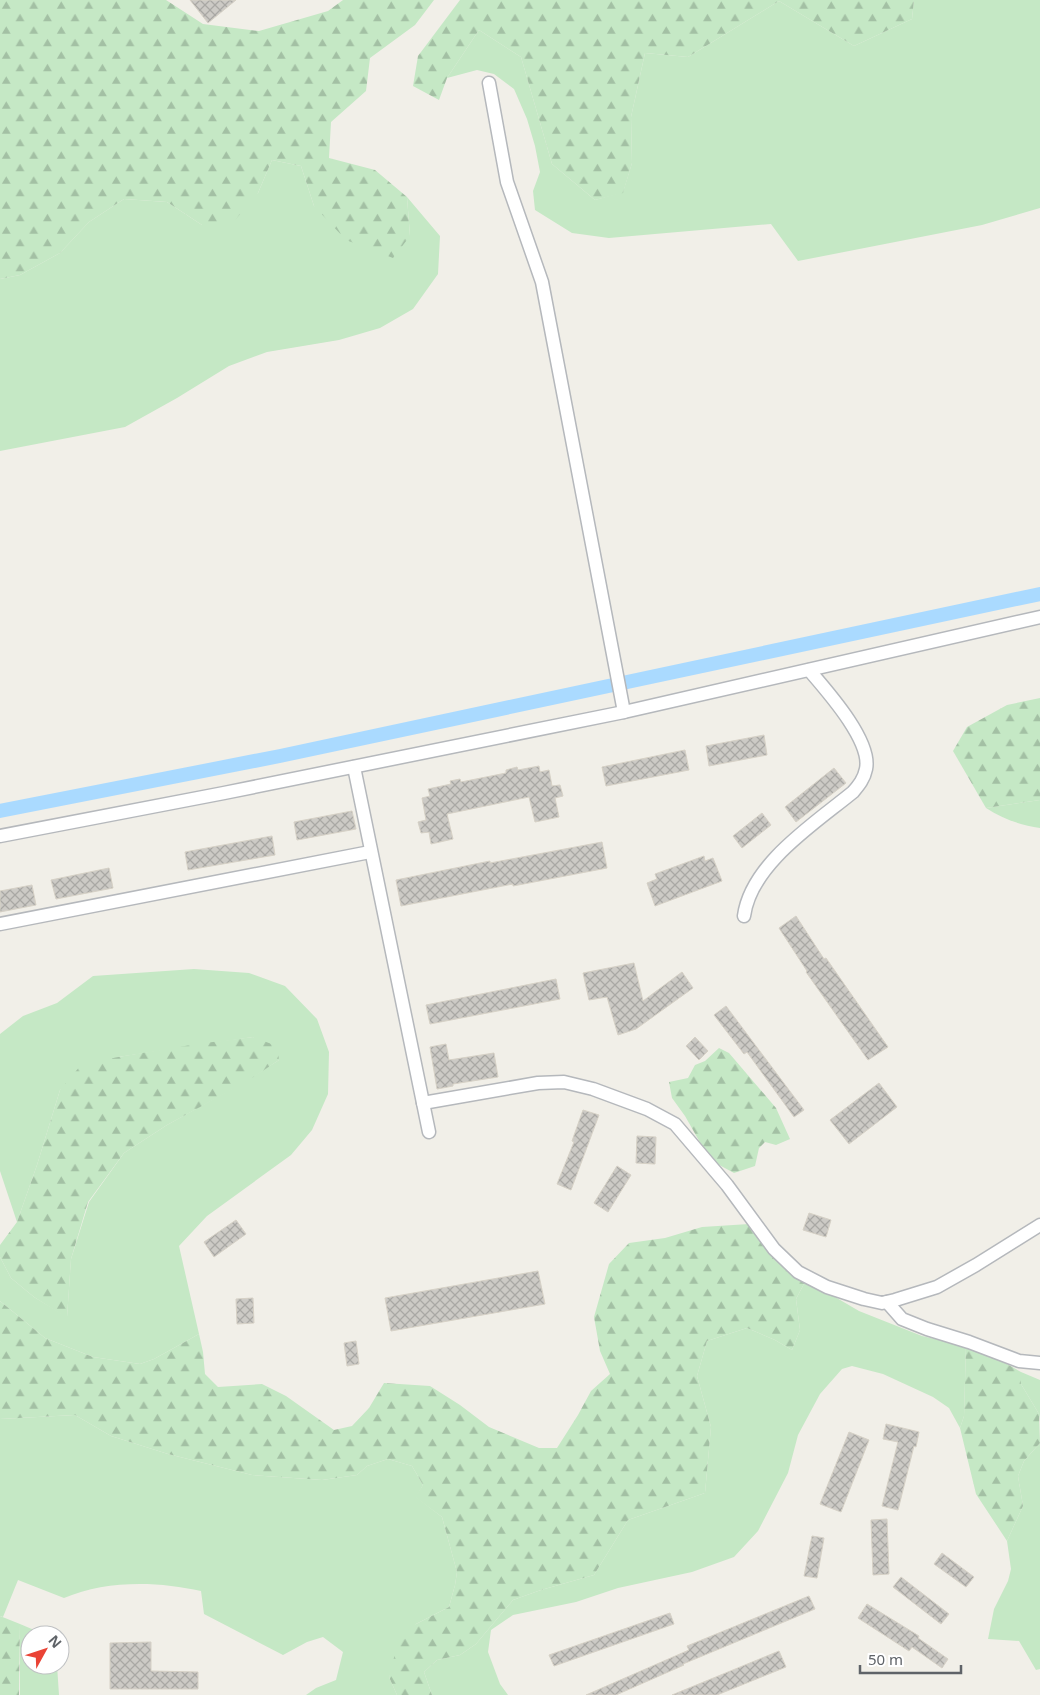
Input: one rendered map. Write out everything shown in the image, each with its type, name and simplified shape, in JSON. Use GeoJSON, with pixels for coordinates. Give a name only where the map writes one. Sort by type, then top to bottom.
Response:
{"type":"FeatureCollection","features":[{"type":"Feature","properties":{"kind":"street"},"geometry":{"type":"LineString","coordinates":[[489,83],[507,182],[542,282],[623,708]]}},
{"type":"Feature","properties":{"kind":"street"},"geometry":{"type":"LineString","coordinates":[[0,836],[354,767],[623,708],[809,670],[1040,617]]}},
{"type":"Feature","properties":{"kind":"street"},"geometry":{"type":"LineString","coordinates":[[744,916],[750,893],[767,867],[787,846],[862,783],[866,768],[866,756],[863,745],[836,702],[809,670]]}},
{"type":"Feature","properties":{"kind":"street"},"geometry":{"type":"LineString","coordinates":[[354,767],[429,1132]]}},
{"type":"Feature","properties":{"kind":"street"},"geometry":{"type":"LineString","coordinates":[[0,924],[370,852]]}},
{"type":"Feature","properties":{"kind":"street"},"geometry":{"type":"LineString","coordinates":[[423,1103],[538,1083],[564,1082],[593,1089],[648,1109],[675,1124],[727,1185],[774,1249],[798,1272],[827,1287],[864,1300],[882,1303],[937,1287],[1040,1225]]}},
{"type":"Feature","properties":{"kind":"street"},"geometry":{"type":"LineString","coordinates":[[887,1302],[902,1319],[927,1329],[969,1342],[1019,1361],[1040,1363]]}},
{"type":"Feature","properties":{"kind":"green space"},"geometry":{"type":"Polygon","coordinates":[[[0,0],[166,0],[203,24],[259,31],[328,11],[343,0],[434,0],[415,25],[370,58],[366,91],[331,122],[329,158],[375,170],[407,197],[410,236],[393,258],[346,240],[314,206],[301,166],[272,160],[258,193],[231,225],[202,225],[167,202],[124,199],[89,222],[60,253],[20,275],[0,279],[0,0]]]}},
{"type":"Feature","properties":{"kind":"green space"},"geometry":{"type":"Polygon","coordinates":[[[460,0],[914,0],[912,19],[854,46],[779,1],[688,57],[645,53],[631,117],[632,163],[623,193],[595,200],[552,164],[521,57],[479,30],[447,78],[439,100],[413,86],[418,56],[460,0]]]}},
{"type":"Feature","properties":{"kind":"green space"},"geometry":{"type":"Polygon","coordinates":[[[914,0],[1040,0],[1040,208],[982,225],[798,261],[771,224],[609,238],[572,233],[535,210],[533,191],[540,172],[527,119],[514,89],[494,74],[477,70],[447,78],[479,30],[521,57],[552,164],[595,200],[623,192],[632,163],[631,117],[645,53],[688,57],[779,1],[854,46],[912,19],[914,0]]]}},
{"type":"Feature","properties":{"kind":"green space"},"geometry":{"type":"Polygon","coordinates":[[[272,160],[301,166],[314,206],[410,236],[407,197],[440,236],[438,274],[413,309],[380,328],[339,340],[267,352],[229,366],[125,427],[0,451],[0,279],[20,275],[60,253],[89,222],[124,199],[167,202],[202,225],[258,193],[272,160]]]}},
{"type":"Feature","properties":{"kind":"green space"},"geometry":{"type":"Polygon","coordinates":[[[1040,698],[1040,800],[986,808],[953,751],[967,727],[1007,705],[1040,698]]]}},
{"type":"Feature","properties":{"kind":"green space"},"geometry":{"type":"Polygon","coordinates":[[[1040,800],[1040,828],[1012,821],[986,808],[1040,800]]]}},
{"type":"Feature","properties":{"kind":"green space"},"geometry":{"type":"Polygon","coordinates":[[[194,969],[249,973],[285,986],[317,1019],[329,1052],[328,1094],[312,1130],[291,1155],[207,1216],[179,1246],[199,1334],[154,1359],[140,1364],[93,1357],[45,1338],[0,1301],[0,1257],[11,1278],[34,1297],[67,1317],[71,1259],[89,1202],[124,1153],[167,1125],[246,1081],[279,1060],[253,1037],[118,1057],[60,1090],[17,1222],[0,1171],[0,1034],[23,1016],[57,1003],[93,976],[194,969]]]}},
{"type":"Feature","properties":{"kind":"green space"},"geometry":{"type":"Polygon","coordinates":[[[253,1037],[277,1046],[279,1060],[246,1082],[167,1125],[124,1153],[88,1202],[71,1259],[67,1318],[34,1297],[11,1278],[0,1257],[0,1245],[17,1222],[60,1090],[81,1065],[197,1044],[253,1037]]]}},
{"type":"Feature","properties":{"kind":"green space"},"geometry":{"type":"Polygon","coordinates":[[[719,1048],[729,1053],[776,1108],[790,1139],[776,1145],[765,1142],[759,1148],[755,1166],[734,1173],[710,1160],[685,1116],[672,1098],[669,1082],[688,1078],[695,1065],[705,1061],[719,1048]]]}},
{"type":"Feature","properties":{"kind":"green space"},"geometry":{"type":"Polygon","coordinates":[[[749,1224],[806,1280],[796,1299],[800,1330],[792,1350],[775,1340],[747,1328],[707,1341],[697,1376],[711,1427],[705,1493],[628,1520],[594,1575],[513,1600],[476,1644],[460,1655],[437,1660],[424,1672],[432,1695],[397,1695],[389,1677],[399,1638],[416,1624],[449,1607],[457,1572],[442,1517],[415,1497],[423,1485],[412,1466],[388,1459],[367,1466],[357,1475],[322,1480],[252,1475],[168,1454],[111,1436],[75,1415],[0,1419],[0,1301],[45,1338],[93,1357],[140,1364],[154,1359],[199,1334],[205,1374],[218,1387],[262,1384],[286,1396],[334,1430],[352,1426],[369,1408],[384,1383],[430,1386],[460,1405],[489,1427],[539,1448],[557,1448],[591,1391],[610,1374],[600,1351],[594,1317],[609,1264],[629,1243],[665,1238],[702,1227],[749,1224]]]}},
{"type":"Feature","properties":{"kind":"green space"},"geometry":{"type":"Polygon","coordinates":[[[806,1280],[859,1311],[922,1336],[966,1346],[964,1416],[960,1428],[949,1408],[933,1397],[883,1374],[852,1366],[842,1369],[820,1394],[798,1435],[788,1473],[758,1531],[734,1557],[692,1572],[618,1588],[576,1602],[513,1615],[491,1630],[488,1652],[500,1684],[508,1695],[432,1695],[424,1672],[437,1660],[460,1655],[476,1644],[513,1600],[594,1575],[628,1520],[705,1493],[711,1427],[697,1376],[707,1341],[747,1328],[775,1340],[792,1350],[800,1330],[796,1299],[806,1280]]]}},
{"type":"Feature","properties":{"kind":"green space"},"geometry":{"type":"Polygon","coordinates":[[[966,1346],[984,1351],[1021,1372],[1021,1384],[1039,1414],[1040,1443],[1024,1461],[1018,1476],[1023,1506],[1007,1541],[976,1494],[960,1428],[964,1416],[966,1346]]]}},
{"type":"Feature","properties":{"kind":"green space"},"geometry":{"type":"Polygon","coordinates":[[[1021,1372],[1040,1380],[1040,1421],[1039,1414],[1021,1384],[1021,1372]]]}},
{"type":"Feature","properties":{"kind":"green space"},"geometry":{"type":"Polygon","coordinates":[[[75,1415],[111,1436],[168,1454],[252,1475],[322,1480],[357,1475],[367,1466],[388,1459],[412,1466],[423,1485],[416,1497],[442,1517],[457,1572],[449,1607],[416,1624],[389,1677],[397,1695],[306,1695],[316,1688],[336,1680],[343,1652],[323,1637],[307,1642],[283,1655],[204,1614],[201,1591],[167,1585],[132,1584],[97,1588],[64,1598],[18,1580],[3,1617],[0,1616],[0,1419],[75,1415]]]}},
{"type":"Feature","properties":{"kind":"green space"},"geometry":{"type":"Polygon","coordinates":[[[1040,1443],[1040,1669],[1036,1670],[1019,1641],[988,1639],[994,1609],[1008,1581],[1011,1569],[1007,1541],[1023,1506],[1018,1476],[1024,1461],[1040,1443]]]}},
{"type":"Feature","properties":{"kind":"green space"},"geometry":{"type":"Polygon","coordinates":[[[0,1616],[20,1624],[19,1695],[0,1695],[0,1616]]]}},
{"type":"Feature","properties":{"kind":"green space"},"geometry":{"type":"Polygon","coordinates":[[[20,1675],[58,1675],[59,1695],[20,1695],[20,1675]]]}},
{"type":"Feature","properties":{"kind":"building"},"geometry":{"type":"Polygon","coordinates":[[[190,0],[236,0],[208,23],[190,0]]]}},
{"type":"Feature","properties":{"kind":"building"},"geometry":{"type":"Polygon","coordinates":[[[764,735],[767,755],[709,766],[706,746],[764,735]]]}},
{"type":"Feature","properties":{"kind":"building"},"geometry":{"type":"Polygon","coordinates":[[[685,750],[689,770],[606,786],[602,767],[685,750]]]}},
{"type":"Feature","properties":{"kind":"building"},"geometry":{"type":"Polygon","coordinates":[[[539,766],[540,772],[549,770],[552,786],[560,785],[563,796],[555,798],[559,817],[535,822],[529,797],[447,814],[453,839],[431,844],[429,832],[421,833],[418,822],[426,820],[422,798],[430,796],[428,789],[451,784],[450,781],[460,779],[461,782],[506,773],[506,770],[517,767],[518,770],[539,766]]]}},
{"type":"Feature","properties":{"kind":"building"},"geometry":{"type":"Polygon","coordinates":[[[834,768],[846,783],[796,822],[785,807],[834,768]]]}},
{"type":"Feature","properties":{"kind":"building"},"geometry":{"type":"Polygon","coordinates":[[[352,811],[356,829],[297,840],[294,822],[352,811]]]}},
{"type":"Feature","properties":{"kind":"building"},"geometry":{"type":"Polygon","coordinates":[[[762,813],[771,825],[742,848],[733,836],[762,813]]]}},
{"type":"Feature","properties":{"kind":"building"},"geometry":{"type":"Polygon","coordinates":[[[272,836],[275,855],[188,870],[185,852],[272,836]]]}},
{"type":"Feature","properties":{"kind":"building"},"geometry":{"type":"Polygon","coordinates":[[[602,842],[607,868],[401,906],[396,880],[490,861],[490,863],[602,842]]]}},
{"type":"Feature","properties":{"kind":"building"},"geometry":{"type":"Polygon","coordinates":[[[704,856],[705,861],[713,858],[722,881],[655,906],[647,883],[657,879],[655,874],[704,856]]]}},
{"type":"Feature","properties":{"kind":"building"},"geometry":{"type":"Polygon","coordinates":[[[109,868],[113,888],[56,899],[51,880],[109,868]]]}},
{"type":"Feature","properties":{"kind":"building"},"geometry":{"type":"Polygon","coordinates":[[[32,885],[36,905],[0,912],[0,891],[32,885]]]}},
{"type":"Feature","properties":{"kind":"building"},"geometry":{"type":"Polygon","coordinates":[[[796,916],[824,959],[826,958],[888,1047],[868,1060],[806,972],[779,928],[796,916]]]}},
{"type":"Feature","properties":{"kind":"building"},"geometry":{"type":"Polygon","coordinates":[[[634,963],[643,1001],[682,972],[693,988],[636,1029],[618,1035],[607,997],[589,1000],[583,973],[634,963]]]}},
{"type":"Feature","properties":{"kind":"building"},"geometry":{"type":"Polygon","coordinates":[[[556,979],[560,999],[430,1024],[426,1005],[556,979]]]}},
{"type":"Feature","properties":{"kind":"building"},"geometry":{"type":"Polygon","coordinates":[[[726,1006],[804,1110],[794,1117],[747,1052],[744,1054],[714,1015],[726,1006]]]}},
{"type":"Feature","properties":{"kind":"building"},"geometry":{"type":"Polygon","coordinates":[[[695,1037],[708,1051],[699,1060],[686,1046],[695,1037]]]}},
{"type":"Feature","properties":{"kind":"building"},"geometry":{"type":"Polygon","coordinates":[[[446,1044],[449,1060],[494,1053],[498,1077],[453,1084],[453,1086],[437,1089],[430,1047],[446,1044]]]}},
{"type":"Feature","properties":{"kind":"building"},"geometry":{"type":"Polygon","coordinates":[[[879,1083],[897,1107],[849,1144],[830,1120],[879,1083]]]}},
{"type":"Feature","properties":{"kind":"building"},"geometry":{"type":"Polygon","coordinates":[[[583,1110],[599,1115],[571,1190],[557,1184],[574,1142],[572,1141],[583,1110]]]}},
{"type":"Feature","properties":{"kind":"building"},"geometry":{"type":"Polygon","coordinates":[[[637,1136],[656,1137],[655,1164],[636,1163],[637,1136]]]}},
{"type":"Feature","properties":{"kind":"building"},"geometry":{"type":"Polygon","coordinates":[[[617,1166],[631,1175],[608,1212],[594,1203],[617,1166]]]}},
{"type":"Feature","properties":{"kind":"building"},"geometry":{"type":"Polygon","coordinates":[[[809,1213],[831,1220],[826,1237],[803,1230],[809,1213]]]}},
{"type":"Feature","properties":{"kind":"building"},"geometry":{"type":"Polygon","coordinates":[[[236,1220],[246,1234],[214,1257],[204,1242],[236,1220]]]}},
{"type":"Feature","properties":{"kind":"building"},"geometry":{"type":"Polygon","coordinates":[[[538,1271],[545,1304],[391,1331],[385,1298],[538,1271]]]}},
{"type":"Feature","properties":{"kind":"building"},"geometry":{"type":"Polygon","coordinates":[[[253,1298],[254,1323],[237,1324],[236,1299],[253,1298]]]}},
{"type":"Feature","properties":{"kind":"building"},"geometry":{"type":"Polygon","coordinates":[[[356,1341],[359,1364],[347,1366],[344,1343],[356,1341]]]}},
{"type":"Feature","properties":{"kind":"building"},"geometry":{"type":"Polygon","coordinates":[[[886,1424],[919,1432],[898,1510],[882,1506],[898,1442],[883,1439],[886,1424]]]}},
{"type":"Feature","properties":{"kind":"building"},"geometry":{"type":"Polygon","coordinates":[[[849,1432],[869,1440],[841,1512],[820,1504],[849,1432]]]}},
{"type":"Feature","properties":{"kind":"building"},"geometry":{"type":"Polygon","coordinates":[[[887,1519],[889,1574],[873,1575],[871,1520],[887,1519]]]}},
{"type":"Feature","properties":{"kind":"building"},"geometry":{"type":"Polygon","coordinates":[[[812,1536],[824,1538],[817,1578],[804,1576],[812,1536]]]}},
{"type":"Feature","properties":{"kind":"building"},"geometry":{"type":"Polygon","coordinates":[[[942,1553],[974,1577],[966,1587],[934,1564],[942,1553]]]}},
{"type":"Feature","properties":{"kind":"building"},"geometry":{"type":"Polygon","coordinates":[[[901,1577],[949,1614],[941,1624],[893,1587],[901,1577]]]}},
{"type":"Feature","properties":{"kind":"building"},"geometry":{"type":"Polygon","coordinates":[[[809,1596],[815,1609],[683,1664],[616,1695],[586,1695],[689,1650],[687,1646],[809,1596]]]}},
{"type":"Feature","properties":{"kind":"building"},"geometry":{"type":"Polygon","coordinates":[[[867,1604],[919,1636],[918,1638],[948,1659],[942,1668],[912,1647],[909,1651],[858,1618],[867,1604]]]}},
{"type":"Feature","properties":{"kind":"building"},"geometry":{"type":"Polygon","coordinates":[[[670,1613],[674,1624],[554,1666],[549,1655],[670,1613]]]}},
{"type":"Feature","properties":{"kind":"building"},"geometry":{"type":"Polygon","coordinates":[[[151,1642],[151,1671],[198,1672],[198,1689],[110,1689],[110,1643],[151,1642]]]}},
{"type":"Feature","properties":{"kind":"building"},"geometry":{"type":"Polygon","coordinates":[[[779,1651],[786,1667],[717,1695],[672,1695],[779,1651]]]}},
{"type":"Feature","properties":{"kind":"waterway"},"geometry":{"type":"LineString","coordinates":[[0,811],[280,756],[1040,594]]}}]}
